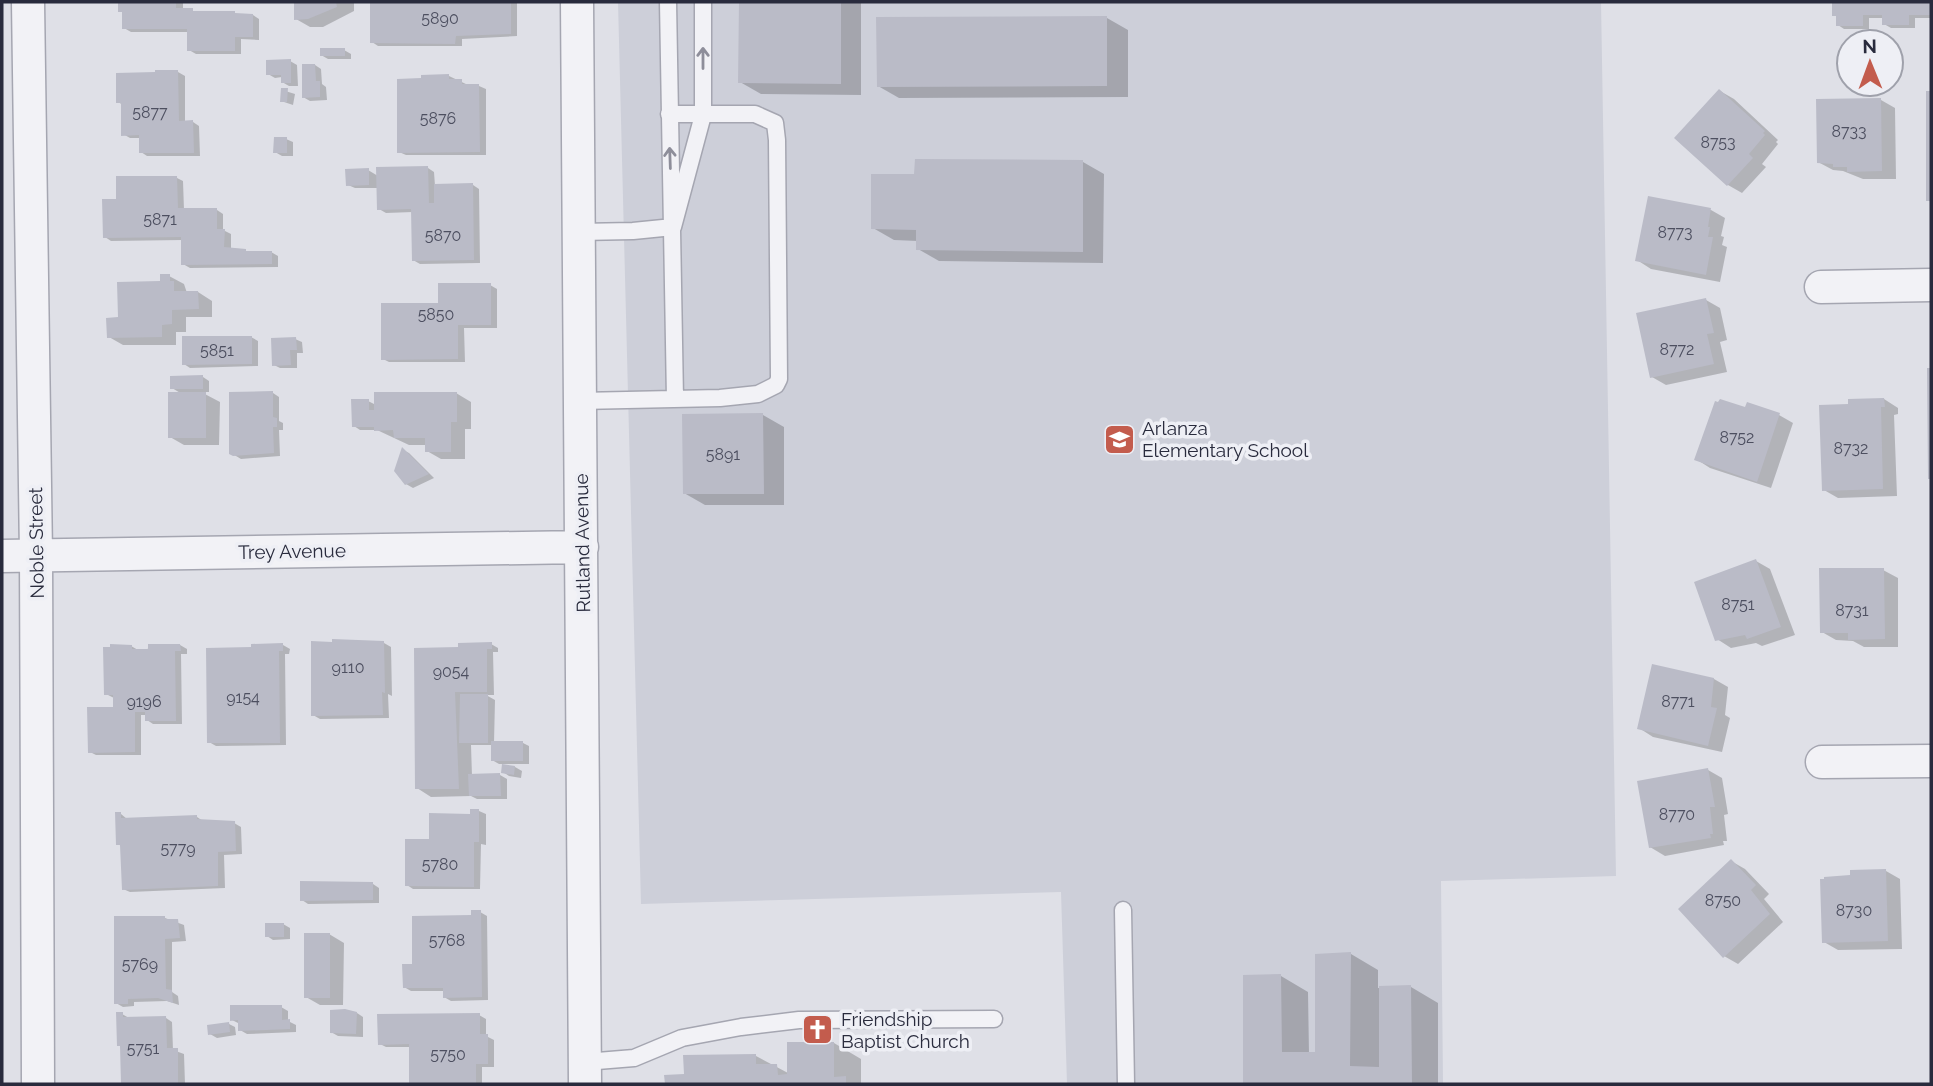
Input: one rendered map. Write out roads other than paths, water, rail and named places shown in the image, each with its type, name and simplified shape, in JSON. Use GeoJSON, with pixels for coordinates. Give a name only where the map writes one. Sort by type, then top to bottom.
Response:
{"type":"FeatureCollection","features":[{"type":"Feature","properties":{"kind":"street","name":"Noble Street"},"geometry":{"type":"LineString","coordinates":[[29,2],[36,555],[38,1084]]}},
{"type":"Feature","properties":{"kind":"street","name":"Rutland Avenue"},"geometry":{"type":"LineString","coordinates":[[577,2],[585,1073]]}},
{"type":"Feature","properties":{"kind":"street"},"geometry":{"type":"LineString","coordinates":[[1821,287],[1931,285]]}},
{"type":"Feature","properties":{"kind":"street","name":"Trey Avenue"},"geometry":{"type":"LineString","coordinates":[[2,556],[582,547]]}},
{"type":"Feature","properties":{"kind":"street"},"geometry":{"type":"LineString","coordinates":[[1822,762],[1931,761]]}},
{"type":"Feature","properties":{"kind":"lane"},"geometry":{"type":"LineString","coordinates":[[668,2],[675,399]]}},
{"type":"Feature","properties":{"kind":"lane"},"geometry":{"type":"LineString","coordinates":[[673,226],[703,115],[703,2]]}},
{"type":"Feature","properties":{"kind":"lane"},"geometry":{"type":"LineString","coordinates":[[580,401],[720,398],[758,394],[776,385],[779,379],[775,123],[755,114],[669,114]]}},
{"type":"Feature","properties":{"kind":"lane"},"geometry":{"type":"LineString","coordinates":[[579,232],[633,231],[673,226]]}},
{"type":"Feature","properties":{"kind":"lane"},"geometry":{"type":"LineString","coordinates":[[1123,910],[1126,1084]]}},
{"type":"Feature","properties":{"kind":"lane"},"geometry":{"type":"LineString","coordinates":[[585,1073],[634,1058],[682,1038],[741,1027],[799,1020],[994,1019]]}},
{"type":"Feature","properties":{"kind":"place","name":"Arlanza Elementary School"},"geometry":{"type":"Point","coordinates":[1119,439]}},
{"type":"Feature","properties":{"kind":"place","name":"Friendship Baptist Church"},"geometry":{"type":"Point","coordinates":[818,1030]}}]}
